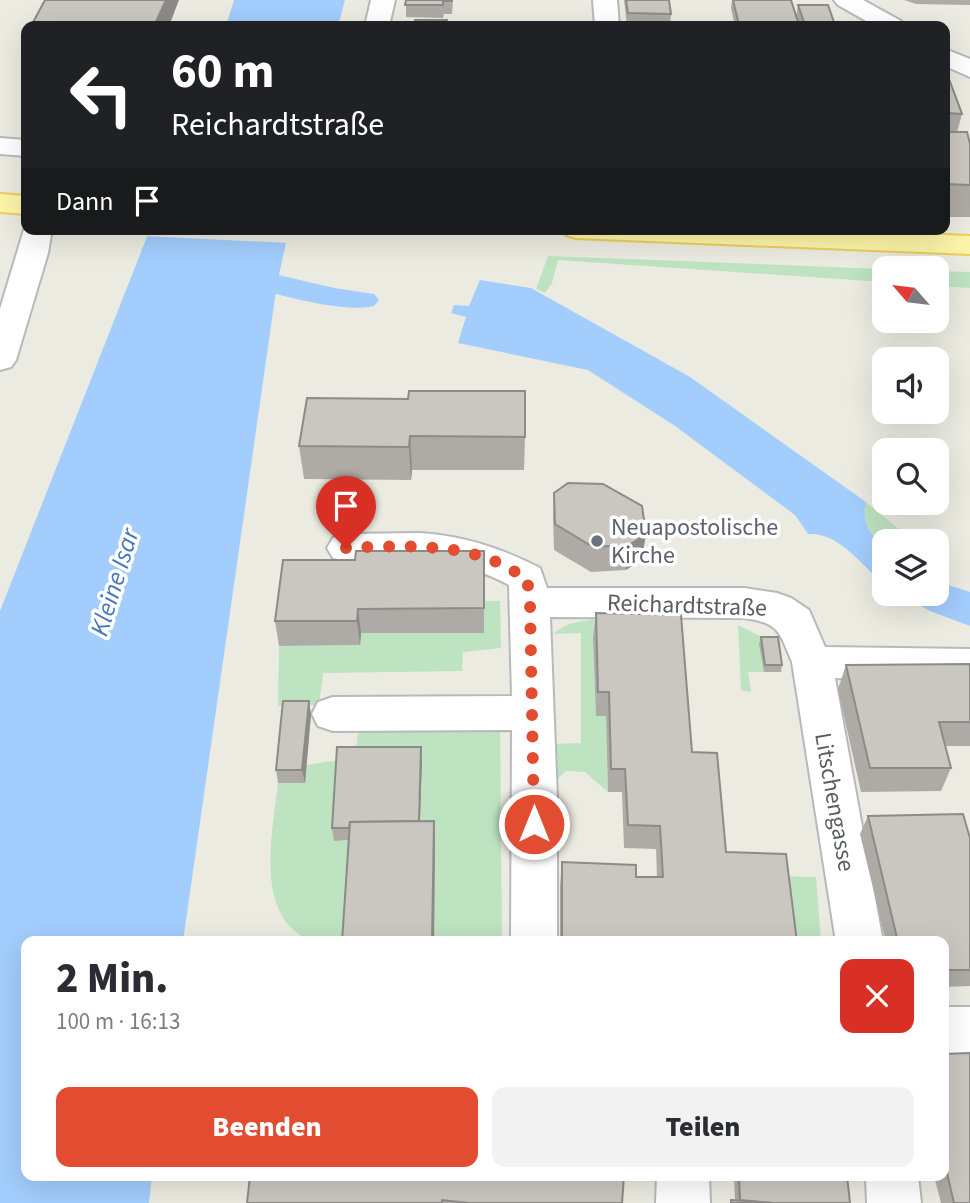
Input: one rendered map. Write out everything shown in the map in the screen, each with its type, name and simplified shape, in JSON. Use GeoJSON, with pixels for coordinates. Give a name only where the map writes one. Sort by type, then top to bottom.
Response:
{"type":"FeatureCollection","features":[{"type":"Feature","properties":{"kind":"main road"},"geometry":{"type":"LineString","coordinates":[[0,204],[21,205]]}},
{"type":"Feature","properties":{"kind":"main road"},"geometry":{"type":"LineString","coordinates":[[734,235],[970,244]]}},
{"type":"Feature","properties":{"kind":"street"},"geometry":{"type":"LineString","coordinates":[[378,21],[383,0]]}},
{"type":"Feature","properties":{"kind":"street"},"geometry":{"type":"LineString","coordinates":[[605,0],[607,21]]}},
{"type":"Feature","properties":{"kind":"street"},"geometry":{"type":"LineString","coordinates":[[846,0],[883,21]]}},
{"type":"Feature","properties":{"kind":"street"},"geometry":{"type":"LineString","coordinates":[[950,58],[970,69]]}},
{"type":"Feature","properties":{"kind":"street"},"geometry":{"type":"LineString","coordinates":[[0,146],[21,148]]}},
{"type":"Feature","properties":{"kind":"street"},"geometry":{"type":"LineString","coordinates":[[0,360],[5,326],[33,253],[36,235]]}},
{"type":"Feature","properties":{"kind":"street"},"geometry":{"type":"LineString","coordinates":[[346,548],[398,546],[458,552],[492,560],[527,578],[533,713],[534,936]]}},
{"type":"Feature","properties":{"kind":"street","name":"Reichardtstraße"},"geometry":{"type":"LineString","coordinates":[[530,602],[744,603],[777,608],[795,621],[811,662]]}},
{"type":"Feature","properties":{"kind":"street"},"geometry":{"type":"LineString","coordinates":[[811,662],[970,665]]}},
{"type":"Feature","properties":{"kind":"street","name":"Litschengasse"},"geometry":{"type":"LineString","coordinates":[[811,662],[859,936]]}},
{"type":"Feature","properties":{"kind":"street"},"geometry":{"type":"LineString","coordinates":[[333,714],[533,713]]}},
{"type":"Feature","properties":{"kind":"street"},"geometry":{"type":"LineString","coordinates":[[949,1031],[970,1031]]}},
{"type":"Feature","properties":{"kind":"street"},"geometry":{"type":"LineString","coordinates":[[682,1181],[683,1203]]}},
{"type":"Feature","properties":{"kind":"street"},"geometry":{"type":"LineString","coordinates":[[892,1181],[894,1203]]}},
{"type":"Feature","properties":{"kind":"green space"},"geometry":{"type":"Polygon","coordinates":[[[548,256],[872,269],[872,281],[558,260],[552,283],[545,293],[536,289],[548,256]]]}},
{"type":"Feature","properties":{"kind":"green space"},"geometry":{"type":"Polygon","coordinates":[[[949,271],[970,272],[970,288],[949,287],[949,271]]]}},
{"type":"Feature","properties":{"kind":"green space"},"geometry":{"type":"Polygon","coordinates":[[[866,502],[872,507],[872,515],[882,515],[899,529],[872,529],[872,533],[866,521],[866,502]]]}},
{"type":"Feature","properties":{"kind":"green space"},"geometry":{"type":"Polygon","coordinates":[[[484,601],[500,601],[501,648],[463,652],[462,671],[323,673],[319,705],[278,706],[279,646],[359,645],[361,633],[483,633],[484,601]]]}},
{"type":"Feature","properties":{"kind":"green space"},"geometry":{"type":"Polygon","coordinates":[[[604,619],[593,638],[596,716],[606,716],[608,792],[585,772],[566,771],[555,781],[555,744],[581,743],[581,633],[553,634],[571,624],[604,619]]]}},
{"type":"Feature","properties":{"kind":"green space"},"geometry":{"type":"Polygon","coordinates":[[[738,625],[776,644],[781,672],[748,672],[751,692],[741,690],[738,625]]]}},
{"type":"Feature","properties":{"kind":"green space"},"geometry":{"type":"Polygon","coordinates":[[[500,723],[502,936],[432,936],[419,839],[422,760],[355,760],[358,732],[500,723]]]}},
{"type":"Feature","properties":{"kind":"green space"},"geometry":{"type":"Polygon","coordinates":[[[339,760],[352,840],[346,936],[303,936],[291,928],[280,912],[273,892],[271,847],[278,783],[304,783],[306,765],[339,760]]]}},
{"type":"Feature","properties":{"kind":"green space"},"geometry":{"type":"Polygon","coordinates":[[[779,876],[816,877],[821,936],[786,936],[779,876]]]}},
{"type":"Feature","properties":{"kind":"water"},"geometry":{"type":"Polygon","coordinates":[[[234,0],[345,0],[339,21],[228,21],[234,0]]]}},
{"type":"Feature","properties":{"kind":"water","name":"Kleine Isar"},"geometry":{"type":"Polygon","coordinates":[[[148,235],[288,235],[277,284],[184,936],[21,936],[21,1181],[151,1181],[149,1203],[0,1203],[0,611],[148,235]]]}},
{"type":"Feature","properties":{"kind":"water"},"geometry":{"type":"Polygon","coordinates":[[[480,280],[531,288],[690,377],[866,502],[866,521],[872,533],[872,573],[840,544],[830,538],[808,534],[795,515],[675,426],[588,370],[458,343],[466,317],[451,313],[454,305],[469,306],[480,280]]]}},
{"type":"Feature","properties":{"kind":"water"},"geometry":{"type":"Polygon","coordinates":[[[949,585],[970,592],[970,626],[921,606],[949,606],[949,585]]]}},
{"type":"Feature","properties":{"kind":"pier"},"geometry":{"type":"Polygon","coordinates":[[[143,235],[292,235],[290,243],[143,235]]]}},
{"type":"Feature","properties":{"kind":"building"},"geometry":{"type":"Polygon","coordinates":[[[45,0],[166,0],[156,21],[34,21],[45,0]]]}},
{"type":"Feature","properties":{"kind":"building"},"geometry":{"type":"Polygon","coordinates":[[[406,0],[452,1],[443,1],[443,5],[405,5],[406,0]]]}},
{"type":"Feature","properties":{"kind":"building"},"geometry":{"type":"Polygon","coordinates":[[[626,0],[669,0],[671,14],[628,13],[626,0]]]}},
{"type":"Feature","properties":{"kind":"building"},"geometry":{"type":"Polygon","coordinates":[[[733,0],[791,0],[798,21],[738,21],[733,0]]]}},
{"type":"Feature","properties":{"kind":"building"},"geometry":{"type":"Polygon","coordinates":[[[798,5],[828,5],[834,21],[804,21],[798,5]]]}},
{"type":"Feature","properties":{"kind":"building"},"geometry":{"type":"Polygon","coordinates":[[[415,20],[447,20],[447,21],[415,20]]]}},
{"type":"Feature","properties":{"kind":"building"},"geometry":{"type":"Polygon","coordinates":[[[950,82],[962,114],[950,113],[950,82]]]}},
{"type":"Feature","properties":{"kind":"building"},"geometry":{"type":"Polygon","coordinates":[[[950,132],[967,132],[970,144],[970,185],[950,184],[950,132]]]}},
{"type":"Feature","properties":{"kind":"building"},"geometry":{"type":"Polygon","coordinates":[[[409,391],[525,391],[525,437],[410,436],[409,447],[299,446],[307,398],[408,399],[409,391]]]}},
{"type":"Feature","properties":{"kind":"building"},"geometry":{"type":"Polygon","coordinates":[[[568,483],[603,484],[642,506],[646,534],[629,545],[593,547],[555,524],[554,493],[568,483]]]}},
{"type":"Feature","properties":{"kind":"building"},"geometry":{"type":"Polygon","coordinates":[[[356,551],[484,551],[484,608],[358,609],[357,621],[275,621],[283,560],[355,560],[356,551]]]}},
{"type":"Feature","properties":{"kind":"building"},"geometry":{"type":"Polygon","coordinates":[[[596,613],[681,615],[692,752],[717,753],[726,852],[786,854],[796,936],[562,936],[562,862],[636,865],[636,877],[663,877],[660,826],[628,825],[625,769],[611,769],[609,692],[598,692],[596,613]]]}},
{"type":"Feature","properties":{"kind":"building"},"geometry":{"type":"Polygon","coordinates":[[[761,637],[778,637],[782,665],[765,665],[761,637]]]}},
{"type":"Feature","properties":{"kind":"building"},"geometry":{"type":"Polygon","coordinates":[[[970,664],[970,722],[939,722],[951,768],[870,768],[846,665],[970,664]]]}},
{"type":"Feature","properties":{"kind":"building"},"geometry":{"type":"Polygon","coordinates":[[[283,701],[309,701],[302,770],[276,770],[283,701]]]}},
{"type":"Feature","properties":{"kind":"building"},"geometry":{"type":"Polygon","coordinates":[[[337,747],[421,747],[419,821],[350,822],[349,828],[332,828],[337,747]]]}},
{"type":"Feature","properties":{"kind":"building"},"geometry":{"type":"Polygon","coordinates":[[[963,814],[970,838],[970,970],[949,970],[949,936],[897,936],[868,816],[963,814]]]}},
{"type":"Feature","properties":{"kind":"building"},"geometry":{"type":"Polygon","coordinates":[[[434,821],[432,936],[342,936],[350,822],[434,821]]]}},
{"type":"Feature","properties":{"kind":"building"},"geometry":{"type":"Polygon","coordinates":[[[970,1053],[970,1203],[954,1203],[949,1181],[949,1054],[970,1053]]]}},
{"type":"Feature","properties":{"kind":"building"},"geometry":{"type":"Polygon","coordinates":[[[249,1181],[624,1181],[622,1203],[469,1203],[442,1200],[442,1203],[247,1203],[249,1181]]]}},
{"type":"Feature","properties":{"kind":"building"},"geometry":{"type":"Polygon","coordinates":[[[739,1181],[848,1181],[850,1203],[772,1203],[740,1200],[739,1181]]]}},
{"type":"Feature","properties":{"kind":"building"},"geometry":{"type":"Polygon","coordinates":[[[731,1200],[773,1203],[731,1203],[731,1200]]]}},
{"type":"Feature","properties":{"kind":"waterway"},"geometry":{"type":"LineString","coordinates":[[228,272],[334,297],[364,300]]}},
{"type":"Feature","properties":{"kind":"place","name":"Neuapostolische Kirche"},"geometry":{"type":"Point","coordinates":[597,541]}},
{"type":"Feature","properties":{"kind":"route"},"geometry":{"type":"LineString","coordinates":[[346,548],[398,546],[458,552],[492,560],[527,578],[530,602],[534,824]]}}]}
